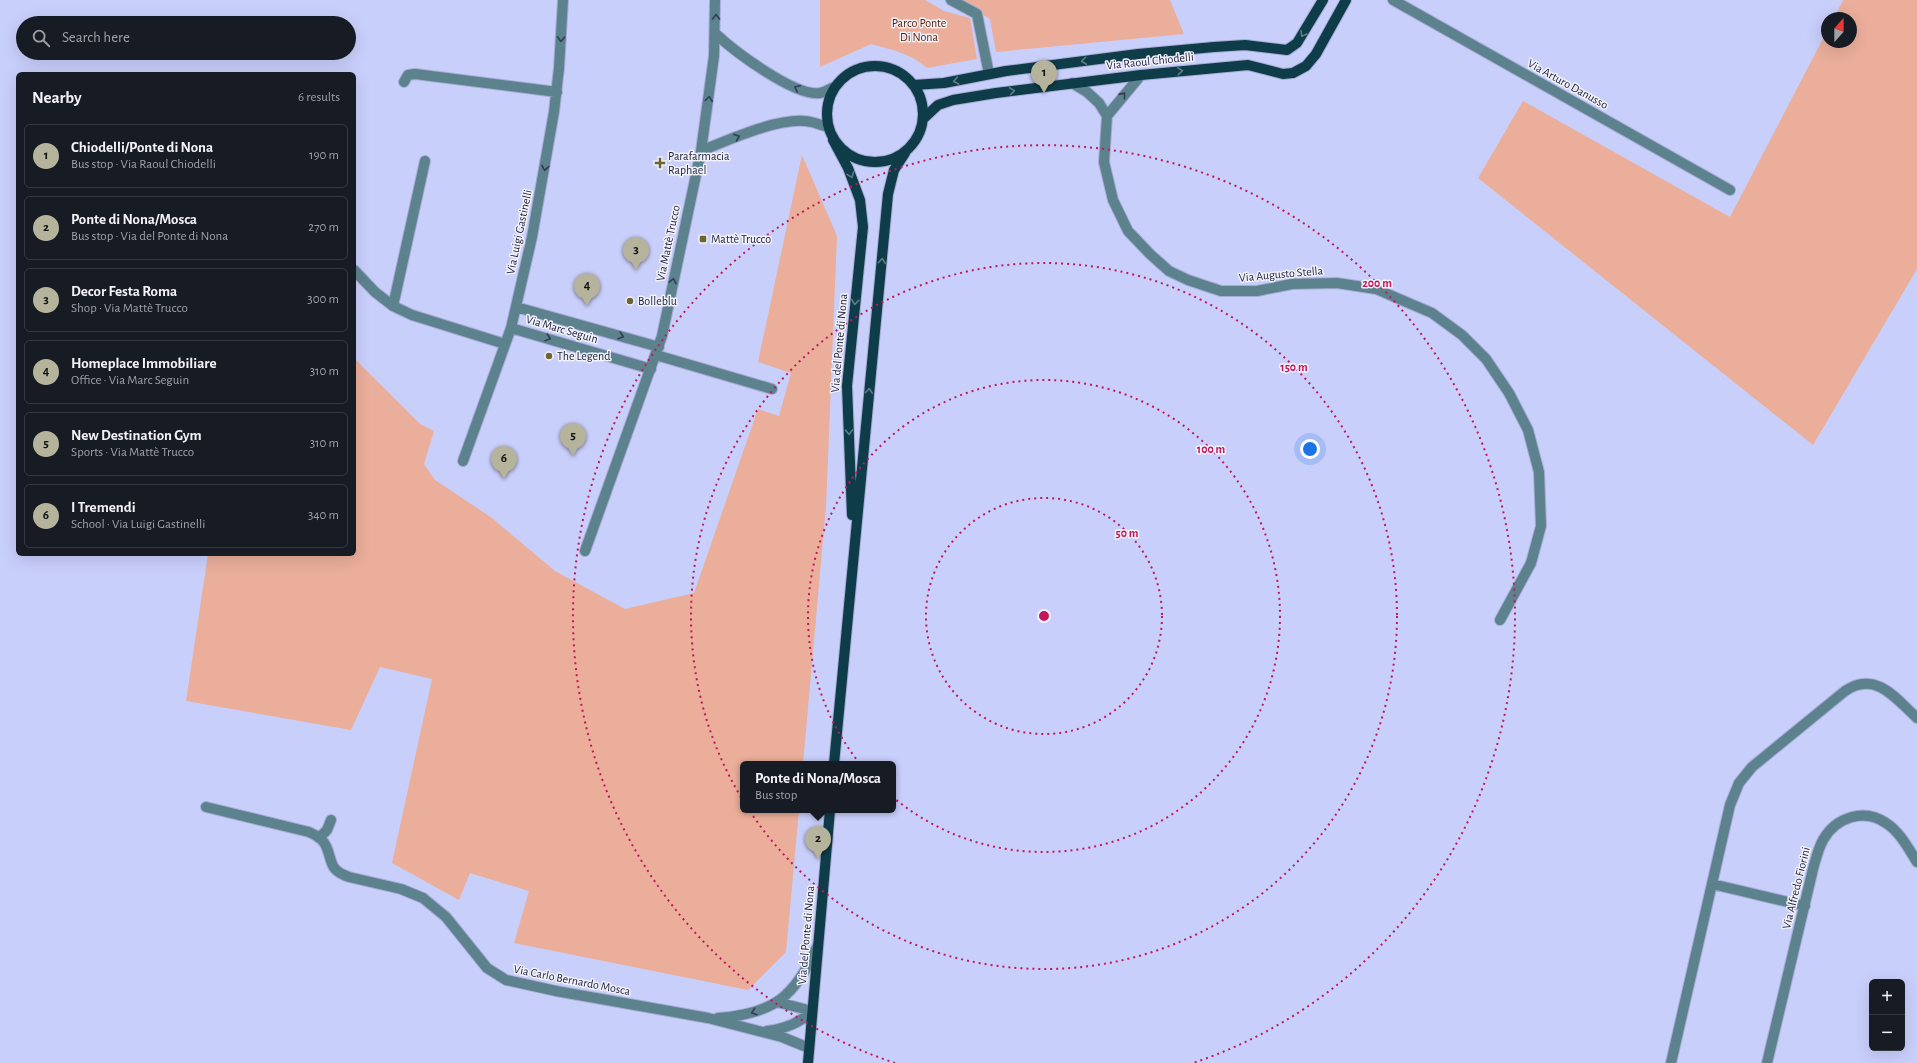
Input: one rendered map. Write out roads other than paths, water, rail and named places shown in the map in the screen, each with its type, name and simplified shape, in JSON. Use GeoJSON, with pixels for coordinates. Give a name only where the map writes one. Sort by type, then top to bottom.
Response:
{"type":"FeatureCollection","features":[{"type":"Feature","properties":{"kind":"main road","name":"Via Raoul Chiodelli"},"geometry":{"type":"LineString","coordinates":[[914,85],[944,83],[988,74],[1138,54],[1256,45],[1287,50],[1297,44],[1323,0]]}},
{"type":"Feature","properties":{"kind":"main road","name":"Via Raoul Chiodelli"},"geometry":{"type":"LineString","coordinates":[[924,118],[938,105],[953,100],[1072,83],[1236,66],[1258,67],[1283,74],[1300,71],[1316,54],[1346,0]]}},
{"type":"Feature","properties":{"kind":"main road"},"geometry":{"type":"LineString","coordinates":[[867,66],[880,66],[894,69],[905,76],[914,85],[922,101],[924,118],[921,131],[914,143],[905,153],[880,163],[866,162],[848,154],[833,140],[828,127],[826,113],[828,99],[834,87],[849,73],[867,66]]}},
{"type":"Feature","properties":{"kind":"main road","name":"Via del Ponte di Nona"},"geometry":{"type":"LineString","coordinates":[[833,140],[848,168],[860,200],[863,227],[847,386],[854,555]]}},
{"type":"Feature","properties":{"kind":"main road","name":"Via del Ponte di Nona"},"geometry":{"type":"LineString","coordinates":[[834,761],[889,186],[894,170],[905,153]]}},
{"type":"Feature","properties":{"kind":"main road","name":"Via del Ponte di Nona"},"geometry":{"type":"LineString","coordinates":[[808,1063],[830,813]]}},
{"type":"Feature","properties":{"kind":"street","name":"Via Luigi Gastinelli"},"geometry":{"type":"LineString","coordinates":[[463,461],[511,328],[542,188],[557,92],[563,0]]}},
{"type":"Feature","properties":{"kind":"street","name":"Via Mattè Trucco"},"geometry":{"type":"LineString","coordinates":[[585,551],[658,351],[701,151],[712,78],[716,34],[716,0]]}},
{"type":"Feature","properties":{"kind":"street"},"geometry":{"type":"LineString","coordinates":[[951,0],[976,14],[988,74]]}},
{"type":"Feature","properties":{"kind":"street","name":"Via Arturo Danusso"},"geometry":{"type":"LineString","coordinates":[[1393,0],[1730,190]]}},
{"type":"Feature","properties":{"kind":"street"},"geometry":{"type":"LineString","coordinates":[[716,34],[734,50],[774,77],[803,91],[820,93],[834,87]]}},
{"type":"Feature","properties":{"kind":"street"},"geometry":{"type":"LineString","coordinates":[[404,82],[408,75],[415,74],[557,92]]}},
{"type":"Feature","properties":{"kind":"street"},"geometry":{"type":"LineString","coordinates":[[1072,83],[1099,103],[1107,116],[1141,75]]}},
{"type":"Feature","properties":{"kind":"street","name":"Via Augusto Stella"},"geometry":{"type":"LineString","coordinates":[[1107,116],[1104,162],[1113,200],[1128,231],[1169,271],[1188,280],[1221,291],[1257,291],[1292,284],[1337,283],[1376,289],[1432,313],[1462,335],[1486,359],[1508,393],[1528,430],[1539,472],[1541,526],[1531,563],[1500,620]]}},
{"type":"Feature","properties":{"kind":"street"},"geometry":{"type":"LineString","coordinates":[[701,151],[741,135],[780,124],[803,121],[828,127]]}},
{"type":"Feature","properties":{"kind":"street"},"geometry":{"type":"LineString","coordinates":[[392,306],[425,161]]}},
{"type":"Feature","properties":{"kind":"street"},"geometry":{"type":"LineString","coordinates":[[356,272],[375,292],[392,306],[412,315],[505,344]]}},
{"type":"Feature","properties":{"kind":"street","name":"Via Marc Seguin"},"geometry":{"type":"LineString","coordinates":[[516,307],[658,351],[772,389]]}},
{"type":"Feature","properties":{"kind":"street","name":"Via Marc Seguin"},"geometry":{"type":"LineString","coordinates":[[511,328],[651,369]]}},
{"type":"Feature","properties":{"kind":"street"},"geometry":{"type":"LineString","coordinates":[[1671,1063],[1730,805],[1742,778],[1752,767],[1845,691],[1861,684],[1878,685],[1917,718]]}},
{"type":"Feature","properties":{"kind":"street"},"geometry":{"type":"LineString","coordinates":[[206,807],[302,829],[319,838],[327,830],[331,820]]}},
{"type":"Feature","properties":{"kind":"street","name":"Via Alfredo Fiorini"},"geometry":{"type":"LineString","coordinates":[[1767,1063],[1816,857],[1824,839],[1835,826],[1850,817],[1870,816],[1888,824],[1901,838],[1917,862]]}},
{"type":"Feature","properties":{"kind":"street","name":"Via Carlo Bernardo Mosca"},"geometry":{"type":"LineString","coordinates":[[319,838],[325,845],[332,865],[340,873],[405,890],[430,903],[452,923],[483,964],[501,978],[530,986],[708,1018],[790,1039],[809,1048]]}},
{"type":"Feature","properties":{"kind":"street"},"geometry":{"type":"LineString","coordinates":[[1712,884],[1805,906]]}},
{"type":"Feature","properties":{"kind":"street","name":"Via Carlo Bernardo Mosca"},"geometry":{"type":"LineString","coordinates":[[708,1018],[751,1013],[777,1002],[801,979],[817,946]]}},
{"type":"Feature","properties":{"kind":"street"},"geometry":{"type":"LineString","coordinates":[[777,1002],[812,1011]]}},
{"type":"Feature","properties":{"kind":"street","name":"Via Carlo Bernardo Mosca"},"geometry":{"type":"LineString","coordinates":[[763,1032],[792,1025],[804,1019],[812,1011]]}},
{"type":"Feature","properties":{"kind":"place","name":"Chiodelli/Ponte di Nona"},"geometry":{"type":"Point","coordinates":[1044,93]}},
{"type":"Feature","properties":{"kind":"place","name":"Parafarmacia Raphael"},"geometry":{"type":"Point","coordinates":[660,163]}},
{"type":"Feature","properties":{"kind":"place","name":"Mattè Trucco"},"geometry":{"type":"Point","coordinates":[703,239]}},
{"type":"Feature","properties":{"kind":"place","name":"Decor Festa Roma"},"geometry":{"type":"Point","coordinates":[636,270]}},
{"type":"Feature","properties":{"kind":"place","name":"Bolleblu"},"geometry":{"type":"Point","coordinates":[630,301]}},
{"type":"Feature","properties":{"kind":"place","name":"Homeplace Immobiliare"},"geometry":{"type":"Point","coordinates":[587,306]}},
{"type":"Feature","properties":{"kind":"place","name":"The Legend"},"geometry":{"type":"Point","coordinates":[549,356]}},
{"type":"Feature","properties":{"kind":"place","name":"New Destination Gym"},"geometry":{"type":"Point","coordinates":[573,456]}},
{"type":"Feature","properties":{"kind":"place","name":"I Tremendi"},"geometry":{"type":"Point","coordinates":[504,479]}},
{"type":"Feature","properties":{"kind":"place","name":"Ponte di Nona/Mosca"},"geometry":{"type":"Point","coordinates":[818,859]}},
{"type":"Feature","properties":{"kind":"park label","name":"Parco Ponte Di Nona"},"geometry":{"type":"Point","coordinates":[919,30]}}]}
